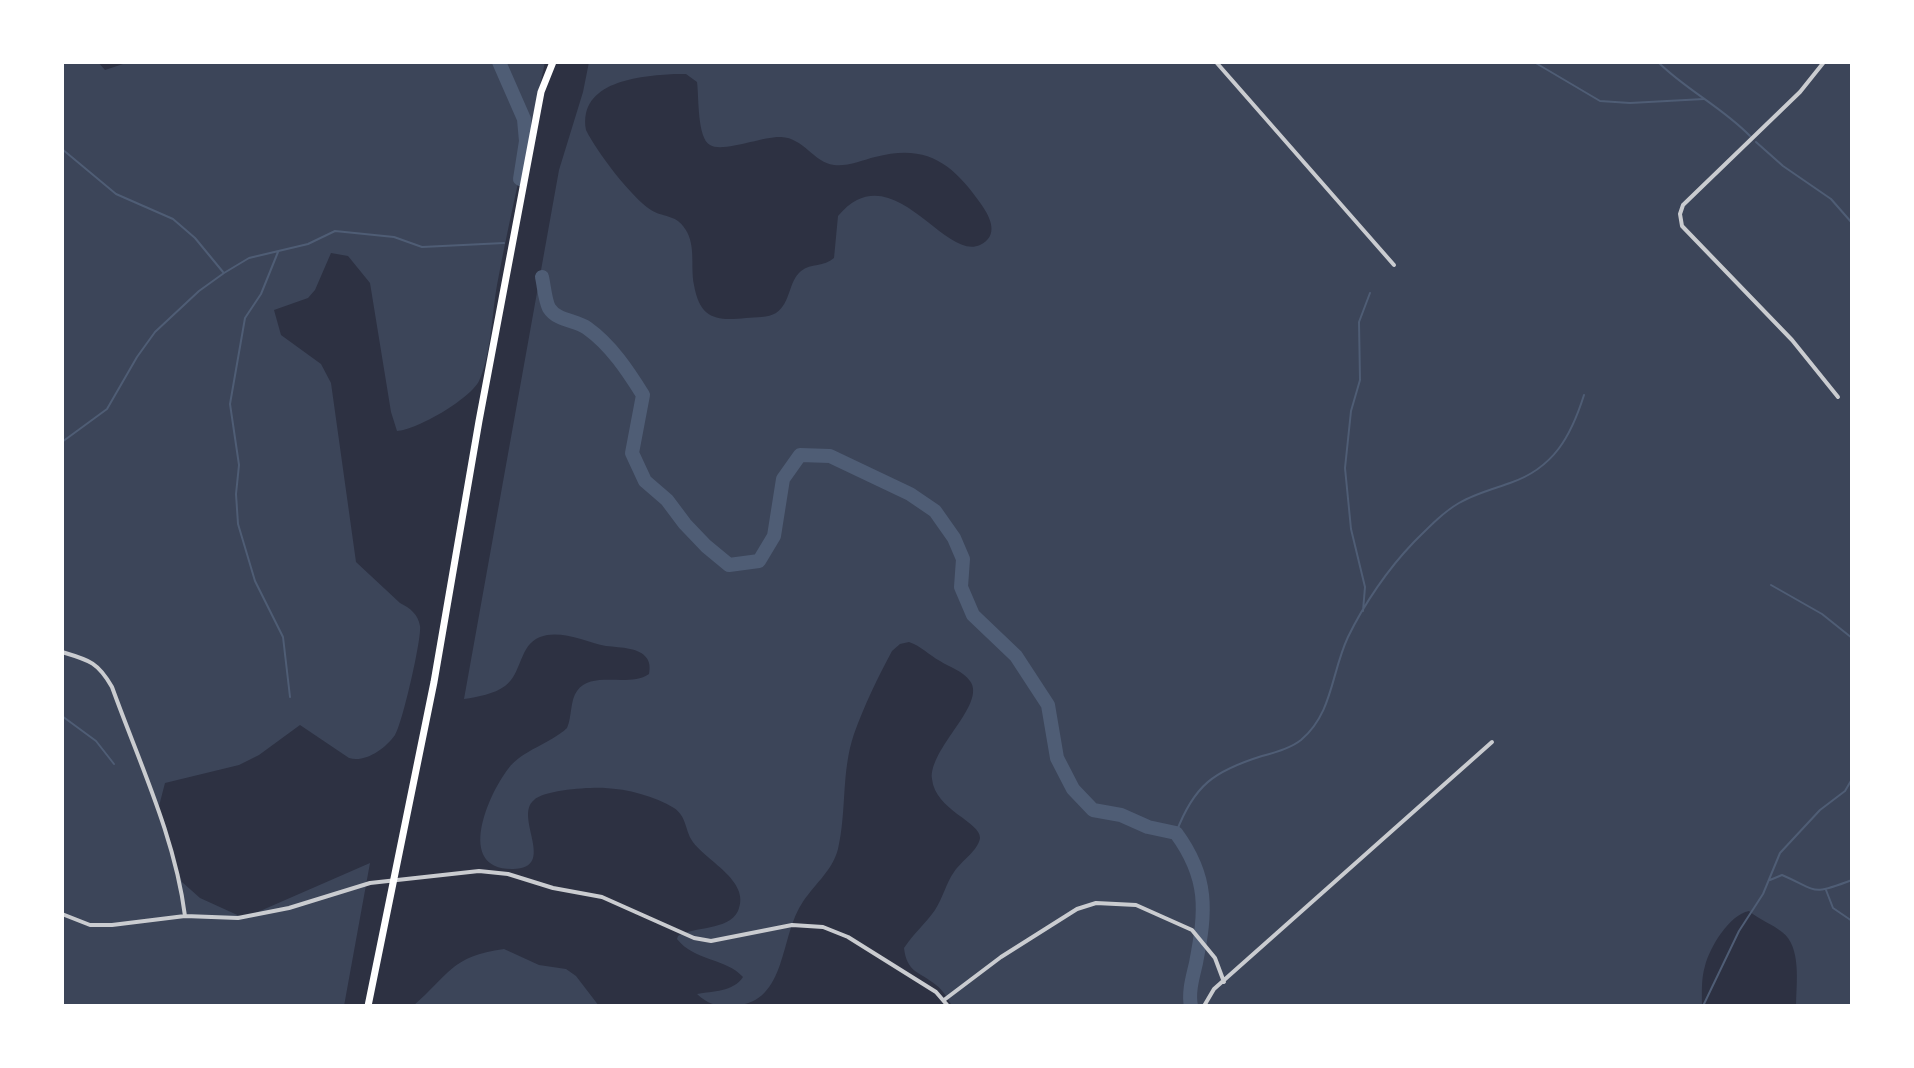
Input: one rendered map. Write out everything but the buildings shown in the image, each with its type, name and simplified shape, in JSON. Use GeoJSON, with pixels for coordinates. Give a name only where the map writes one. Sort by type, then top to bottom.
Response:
{"type":"FeatureCollection","features":[{"type":"Feature","properties":{"kind":"highway"},"geometry":{"type":"LineString","coordinates":[[368,1006],[434,682],[541,92],[553,62]]}},
{"type":"Feature","properties":{"kind":"street"},"geometry":{"type":"LineString","coordinates":[[1216,62],[1394,265]]}},
{"type":"Feature","properties":{"kind":"street"},"geometry":{"type":"LineString","coordinates":[[1824,62],[1800,92],[1683,205],[1680,214],[1682,226],[1792,340],[1838,397]]}},
{"type":"Feature","properties":{"kind":"street"},"geometry":{"type":"LineString","coordinates":[[62,652],[91,661],[103,671],[112,687],[163,822],[185,916]]}},
{"type":"Feature","properties":{"kind":"street"},"geometry":{"type":"LineString","coordinates":[[1204,1006],[1214,989],[1492,742]]}},
{"type":"Feature","properties":{"kind":"street"},"geometry":{"type":"LineString","coordinates":[[62,914],[90,925],[185,916],[238,918],[289,908],[370,883],[479,871],[508,874],[553,888],[602,897],[694,938],[711,941],[792,925],[823,927],[848,937],[944,1000],[948,1006]]}},
{"type":"Feature","properties":{"kind":"street"},"geometry":{"type":"LineString","coordinates":[[944,1000],[1001,957],[1077,909],[1096,903],[1136,905],[1192,930],[1215,958],[1224,982]]}},
{"type":"Feature","properties":{"kind":"shaded area"},"geometry":{"type":"Polygon","coordinates":[[[62,62],[98,62],[105,70],[129,62],[545,62],[502,257],[486,359],[474,388],[429,419],[397,431],[391,412],[370,283],[348,256],[331,253],[315,290],[308,298],[274,310],[281,335],[321,364],[331,383],[356,562],[413,612],[419,622],[415,663],[395,735],[374,754],[355,759],[300,725],[259,755],[239,765],[165,783],[158,810],[182,882],[200,898],[244,918],[370,863],[344,1006],[62,1006],[62,62]]]}},
{"type":"Feature","properties":{"kind":"shaded area"},"geometry":{"type":"Polygon","coordinates":[[[589,62],[1852,62],[1852,1006],[1796,1006],[1793,947],[1782,932],[1749,911],[1728,925],[1711,950],[1703,976],[1702,1006],[952,1006],[939,987],[911,967],[904,948],[935,910],[951,876],[980,838],[973,826],[941,799],[932,779],[939,754],[965,714],[973,691],[964,674],[909,642],[900,644],[892,651],[854,734],[847,763],[841,835],[835,857],[794,919],[772,983],[762,995],[749,1003],[716,1005],[697,994],[728,988],[743,977],[728,966],[692,952],[677,939],[678,936],[727,922],[738,911],[740,900],[732,880],[697,847],[681,815],[674,808],[641,794],[605,788],[547,794],[534,800],[529,808],[534,851],[532,860],[526,866],[513,869],[495,866],[485,857],[481,829],[492,796],[508,769],[521,757],[567,728],[575,695],[584,685],[592,681],[641,678],[649,674],[650,669],[646,657],[635,650],[564,635],[548,635],[528,646],[511,681],[505,686],[491,693],[464,699],[559,170],[589,62]],[[686,74],[629,80],[601,91],[586,114],[586,130],[606,162],[634,195],[651,210],[683,226],[692,247],[697,296],[700,305],[711,315],[735,319],[766,317],[776,313],[801,271],[834,258],[838,216],[858,200],[878,196],[897,202],[950,239],[966,246],[980,245],[990,237],[990,221],[971,190],[949,168],[924,155],[893,153],[839,165],[820,160],[789,138],[764,139],[724,147],[710,145],[701,126],[697,82],[686,74]]]}},
{"type":"Feature","properties":{"kind":"shaded area"},"geometry":{"type":"Polygon","coordinates":[[[504,949],[539,965],[566,969],[576,976],[599,1006],[413,1006],[461,962],[472,956],[504,949]]]}},
{"type":"Feature","properties":{"kind":"waterway"},"geometry":{"type":"LineString","coordinates":[[499,62],[524,119],[526,141],[520,179]]}},
{"type":"Feature","properties":{"kind":"waterway"},"geometry":{"type":"LineString","coordinates":[[1534,62],[1600,101],[1630,103],[1704,99]]}},
{"type":"Feature","properties":{"kind":"waterway"},"geometry":{"type":"LineString","coordinates":[[1658,62],[1750,136]]}},
{"type":"Feature","properties":{"kind":"waterway"},"geometry":{"type":"LineString","coordinates":[[1756,142],[1783,166],[1831,199],[1852,223]]}},
{"type":"Feature","properties":{"kind":"waterway"},"geometry":{"type":"LineString","coordinates":[[62,149],[116,194],[173,219],[195,238],[223,272]]}},
{"type":"Feature","properties":{"kind":"waterway"},"geometry":{"type":"LineString","coordinates":[[62,442],[107,409],[155,332],[199,291],[249,258],[308,244],[335,231],[394,237],[422,247],[504,243]]}},
{"type":"Feature","properties":{"kind":"waterway"},"geometry":{"type":"LineString","coordinates":[[278,252],[261,294],[245,318],[230,404],[239,465],[236,494],[238,524],[255,581],[283,637],[290,697]]}},
{"type":"Feature","properties":{"kind":"waterway"},"geometry":{"type":"LineString","coordinates":[[542,277],[546,301],[552,312],[583,325],[604,342],[643,395],[632,453],[645,481],[667,500],[706,546],[729,565],[759,561],[774,536],[783,479],[800,455],[830,456],[910,494],[935,511],[954,538],[963,559],[961,587],[973,615],[1016,656],[1048,705],[1057,758],[1073,789],[1093,810],[1121,815],[1148,827],[1176,833],[1187,849],[1199,880],[1203,911],[1190,990],[1191,1006]]}},
{"type":"Feature","properties":{"kind":"waterway"},"geometry":{"type":"LineString","coordinates":[[1363,611],[1365,587],[1351,529],[1345,468],[1351,411],[1360,380],[1359,322],[1370,293]]}},
{"type":"Feature","properties":{"kind":"waterway"},"geometry":{"type":"LineString","coordinates":[[1176,833],[1198,791],[1218,774],[1282,750],[1301,740],[1312,729],[1325,705],[1348,637],[1395,564],[1429,527],[1453,507],[1538,469],[1559,449],[1584,395]]}},
{"type":"Feature","properties":{"kind":"waterway"},"geometry":{"type":"LineString","coordinates":[[1771,585],[1822,614],[1852,638]]}},
{"type":"Feature","properties":{"kind":"waterway"},"geometry":{"type":"LineString","coordinates":[[62,716],[96,741],[114,764]]}},
{"type":"Feature","properties":{"kind":"waterway"},"geometry":{"type":"LineString","coordinates":[[1703,1006],[1739,931],[1763,894],[1780,853],[1820,810],[1845,791],[1852,779]]}},
{"type":"Feature","properties":{"kind":"waterway"},"geometry":{"type":"LineString","coordinates":[[1770,880],[1782,875],[1815,890],[1852,880]]}},
{"type":"Feature","properties":{"kind":"waterway"},"geometry":{"type":"LineString","coordinates":[[1826,890],[1833,908],[1852,921]]}}]}
